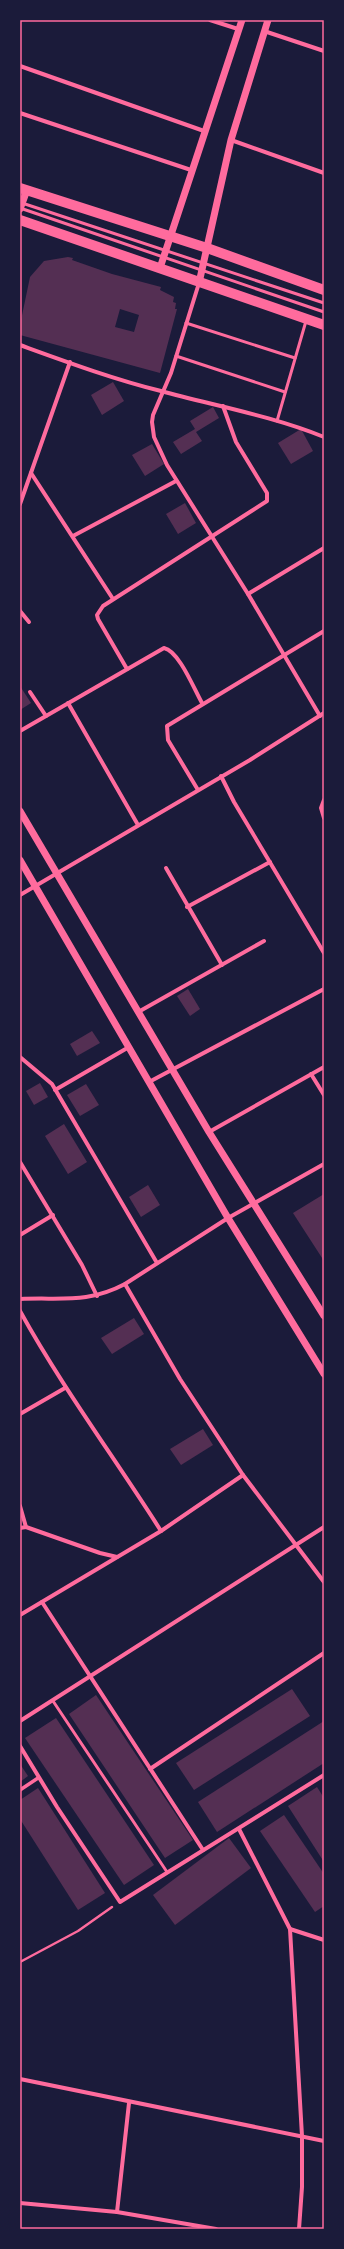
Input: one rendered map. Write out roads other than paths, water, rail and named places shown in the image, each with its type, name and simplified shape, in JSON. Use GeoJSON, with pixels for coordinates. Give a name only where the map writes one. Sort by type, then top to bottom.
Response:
{"type":"FeatureCollection","features":[{"type":"Feature","properties":{"kind":"main road"},"geometry":{"type":"LineString","coordinates":[[24,189],[170,235],[324,290]]}},
{"type":"Feature","properties":{"kind":"main road"},"geometry":{"type":"LineString","coordinates":[[20,220],[324,325]]}},
{"type":"Feature","properties":{"kind":"street"},"geometry":{"type":"LineString","coordinates":[[210,20],[238,30]]}},
{"type":"Feature","properties":{"kind":"street"},"geometry":{"type":"LineString","coordinates":[[160,268],[191,170],[242,20]]}},
{"type":"Feature","properties":{"kind":"street"},"geometry":{"type":"LineString","coordinates":[[268,20],[231,140],[199,283],[176,356],[153,415],[152,429],[159,448],[176,481],[248,594],[320,716]]}},
{"type":"Feature","properties":{"kind":"street"},"geometry":{"type":"LineString","coordinates":[[264,31],[324,51]]}},
{"type":"Feature","properties":{"kind":"street"},"geometry":{"type":"LineString","coordinates":[[20,66],[204,131]]}},
{"type":"Feature","properties":{"kind":"street"},"geometry":{"type":"LineString","coordinates":[[20,113],[191,170]]}},
{"type":"Feature","properties":{"kind":"street"},"geometry":{"type":"LineString","coordinates":[[231,140],[324,173]]}},
{"type":"Feature","properties":{"kind":"street"},"geometry":{"type":"LineString","coordinates":[[21,206],[24,189]]}},
{"type":"Feature","properties":{"kind":"street"},"geometry":{"type":"LineString","coordinates":[[20,345],[105,375],[163,392],[223,406],[277,421],[324,438]]}},
{"type":"Feature","properties":{"kind":"street"},"geometry":{"type":"LineString","coordinates":[[20,504],[70,362]]}},
{"type":"Feature","properties":{"kind":"street"},"geometry":{"type":"LineString","coordinates":[[127,669],[98,620],[99,611],[113,599],[211,536],[263,506],[268,498],[236,442],[223,406]]}},
{"type":"Feature","properties":{"kind":"street"},"geometry":{"type":"LineString","coordinates":[[31,473],[113,599]]}},
{"type":"Feature","properties":{"kind":"street"},"geometry":{"type":"LineString","coordinates":[[73,536],[176,481]]}},
{"type":"Feature","properties":{"kind":"street"},"geometry":{"type":"LineString","coordinates":[[248,594],[324,548]]}},
{"type":"Feature","properties":{"kind":"street"},"geometry":{"type":"LineString","coordinates":[[20,611],[29,622]]}},
{"type":"Feature","properties":{"kind":"street"},"geometry":{"type":"LineString","coordinates":[[198,790],[168,740],[166,730],[171,722],[324,631]]}},
{"type":"Feature","properties":{"kind":"street"},"geometry":{"type":"LineString","coordinates":[[20,732],[164,648],[173,652],[177,657],[202,703]]}},
{"type":"Feature","properties":{"kind":"street"},"geometry":{"type":"LineString","coordinates":[[30,692],[46,716]]}},
{"type":"Feature","properties":{"kind":"street"},"geometry":{"type":"LineString","coordinates":[[68,703],[138,825]]}},
{"type":"Feature","properties":{"kind":"street"},"geometry":{"type":"LineString","coordinates":[[20,895],[198,790],[324,713]]}},
{"type":"Feature","properties":{"kind":"street"},"geometry":{"type":"LineString","coordinates":[[221,776],[234,802],[324,953]]}},
{"type":"Feature","properties":{"kind":"street"},"geometry":{"type":"LineString","coordinates":[[324,800],[321,808],[324,818]]}},
{"type":"Feature","properties":{"kind":"street"},"geometry":{"type":"LineString","coordinates":[[20,811],[140,1011],[209,1132],[324,1316]]}},
{"type":"Feature","properties":{"kind":"street"},"geometry":{"type":"LineString","coordinates":[[20,860],[228,1218],[324,1374]]}},
{"type":"Feature","properties":{"kind":"street"},"geometry":{"type":"LineString","coordinates":[[187,907],[270,862]]}},
{"type":"Feature","properties":{"kind":"street"},"geometry":{"type":"LineString","coordinates":[[166,868],[187,907],[222,965]]}},
{"type":"Feature","properties":{"kind":"street"},"geometry":{"type":"LineString","coordinates":[[140,1011],[264,941]]}},
{"type":"Feature","properties":{"kind":"street"},"geometry":{"type":"LineString","coordinates":[[149,1082],[324,989]]}},
{"type":"Feature","properties":{"kind":"street"},"geometry":{"type":"LineString","coordinates":[[56,1090],[129,1047]]}},
{"type":"Feature","properties":{"kind":"street"},"geometry":{"type":"LineString","coordinates":[[20,1057],[47,1078],[56,1090],[157,1263]]}},
{"type":"Feature","properties":{"kind":"street"},"geometry":{"type":"LineString","coordinates":[[209,1132],[324,1067]]}},
{"type":"Feature","properties":{"kind":"street"},"geometry":{"type":"LineString","coordinates":[[311,1074],[324,1095]]}},
{"type":"Feature","properties":{"kind":"street"},"geometry":{"type":"LineString","coordinates":[[20,1162],[53,1215],[97,1296]]}},
{"type":"Feature","properties":{"kind":"street"},"geometry":{"type":"LineString","coordinates":[[20,1299],[62,1299],[97,1296],[125,1284],[228,1218],[324,1164]]}},
{"type":"Feature","properties":{"kind":"street"},"geometry":{"type":"LineString","coordinates":[[20,1236],[53,1215]]}},
{"type":"Feature","properties":{"kind":"street"},"geometry":{"type":"LineString","coordinates":[[125,1284],[180,1379],[243,1475],[324,1582]]}},
{"type":"Feature","properties":{"kind":"street"},"geometry":{"type":"LineString","coordinates":[[20,1311],[65,1388],[89,1421],[161,1530]]}},
{"type":"Feature","properties":{"kind":"street"},"geometry":{"type":"LineString","coordinates":[[20,1414],[65,1388]]}},
{"type":"Feature","properties":{"kind":"street"},"geometry":{"type":"LineString","coordinates":[[20,1615],[118,1557],[243,1475]]}},
{"type":"Feature","properties":{"kind":"street"},"geometry":{"type":"LineString","coordinates":[[20,1506],[26,1527]]}},
{"type":"Feature","properties":{"kind":"street"},"geometry":{"type":"LineString","coordinates":[[20,1528],[26,1527],[100,1553],[118,1557]]}},
{"type":"Feature","properties":{"kind":"street"},"geometry":{"type":"LineString","coordinates":[[20,1721],[324,1527]]}},
{"type":"Feature","properties":{"kind":"street"},"geometry":{"type":"LineString","coordinates":[[42,1602],[203,1850]]}},
{"type":"Feature","properties":{"kind":"street"},"geometry":{"type":"LineString","coordinates":[[150,1769],[324,1653]]}},
{"type":"Feature","properties":{"kind":"street"},"geometry":{"type":"LineString","coordinates":[[20,1746],[38,1778],[120,1902],[322,1776],[324,1782]]}},
{"type":"Feature","properties":{"kind":"street"},"geometry":{"type":"LineString","coordinates":[[20,1790],[38,1778]]}},
{"type":"Feature","properties":{"kind":"street"},"geometry":{"type":"LineString","coordinates":[[239,1829],[290,1929],[302,2136],[302,2187],[299,2229]]}},
{"type":"Feature","properties":{"kind":"street"},"geometry":{"type":"LineString","coordinates":[[290,1929],[324,1940]]}},
{"type":"Feature","properties":{"kind":"street"},"geometry":{"type":"LineString","coordinates":[[20,2079],[324,2141]]}},
{"type":"Feature","properties":{"kind":"street"},"geometry":{"type":"LineString","coordinates":[[117,2212],[129,2102]]}},
{"type":"Feature","properties":{"kind":"street"},"geometry":{"type":"LineString","coordinates":[[20,2203],[117,2212],[216,2229]]}},
{"type":"Feature","properties":{"kind":"lane"},"geometry":{"type":"LineString","coordinates":[[21,206],[202,267],[324,312]]}},
{"type":"Feature","properties":{"kind":"lane"},"geometry":{"type":"LineString","coordinates":[[21,206],[202,267],[324,303]]}},
{"type":"Feature","properties":{"kind":"lane"},"geometry":{"type":"LineString","coordinates":[[277,421],[306,319]]}},
{"type":"Feature","properties":{"kind":"lane"},"geometry":{"type":"LineString","coordinates":[[186,323],[295,358]]}},
{"type":"Feature","properties":{"kind":"lane"},"geometry":{"type":"LineString","coordinates":[[176,356],[286,392]]}},
{"type":"Feature","properties":{"kind":"lane"},"geometry":{"type":"LineString","coordinates":[[52,1700],[167,1872]]}}]}
